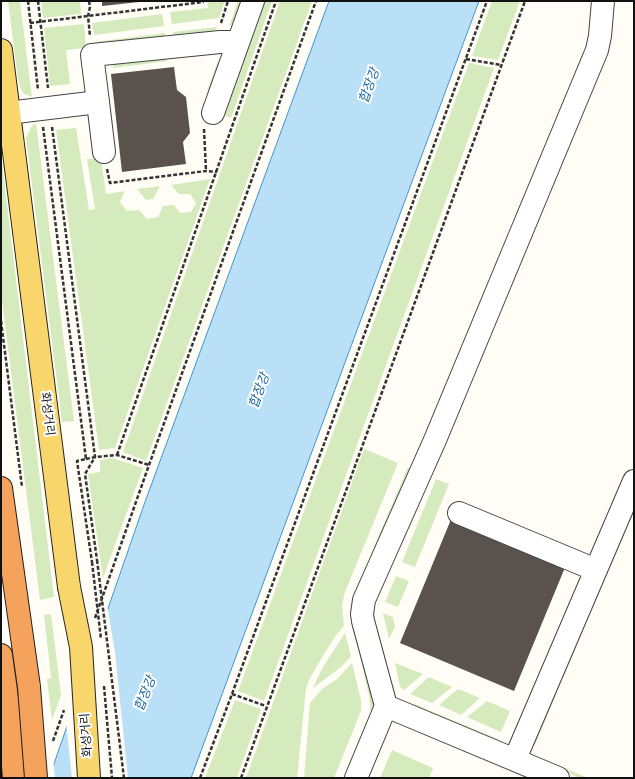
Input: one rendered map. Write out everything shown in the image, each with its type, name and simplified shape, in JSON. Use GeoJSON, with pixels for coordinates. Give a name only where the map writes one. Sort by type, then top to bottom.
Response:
{"type":"FeatureCollection","features":[{"type":"Feature","properties":{"kind":"highway"},"geometry":{"type":"LineString","coordinates":[[1,488],[29,687],[36,778]]}},
{"type":"Feature","properties":{"kind":"highway"},"geometry":{"type":"LineString","coordinates":[[1,655],[8,705],[14,778]]}},
{"type":"Feature","properties":{"kind":"main road","name":"화성거리"},"geometry":{"type":"LineString","coordinates":[[1,50],[69,587],[81,647],[89,778]]}},
{"type":"Feature","properties":{"kind":"street"},"geometry":{"type":"LineString","coordinates":[[212,113],[253,1]]}},
{"type":"Feature","properties":{"kind":"street"},"geometry":{"type":"LineString","coordinates":[[356,778],[386,706],[363,621],[362,614],[364,600],[438,432],[597,50],[600,36],[603,1]]}},
{"type":"Feature","properties":{"kind":"street"},"geometry":{"type":"LineString","coordinates":[[104,152],[92,55],[220,42],[238,42]]}},
{"type":"Feature","properties":{"kind":"street"},"geometry":{"type":"LineString","coordinates":[[8,113],[98,102]]}},
{"type":"Feature","properties":{"kind":"street"},"geometry":{"type":"LineString","coordinates":[[514,760],[634,481]]}},
{"type":"Feature","properties":{"kind":"street"},"geometry":{"type":"LineString","coordinates":[[459,513],[596,570]]}},
{"type":"Feature","properties":{"kind":"street"},"geometry":{"type":"LineString","coordinates":[[386,706],[558,778]]}},
{"type":"Feature","properties":{"kind":"path"},"geometry":{"type":"LineString","coordinates":[[28,1],[30,23],[45,109],[95,457],[85,474],[124,778]]}},
{"type":"Feature","properties":{"kind":"path"},"geometry":{"type":"LineString","coordinates":[[38,1],[41,21],[45,109],[86,459]]}},
{"type":"Feature","properties":{"kind":"path"},"geometry":{"type":"LineString","coordinates":[[89,1],[90,8],[88,16],[92,55]]}},
{"type":"Feature","properties":{"kind":"path"},"geometry":{"type":"LineString","coordinates":[[30,23],[203,1]]}},
{"type":"Feature","properties":{"kind":"path"},"geometry":{"type":"LineString","coordinates":[[117,455],[276,1]]}},
{"type":"Feature","properties":{"kind":"path"},"geometry":{"type":"LineString","coordinates":[[93,625],[316,1]]}},
{"type":"Feature","properties":{"kind":"path"},"geometry":{"type":"LineString","coordinates":[[200,778],[487,1]]}},
{"type":"Feature","properties":{"kind":"path"},"geometry":{"type":"LineString","coordinates":[[241,778],[266,706],[525,1]]}},
{"type":"Feature","properties":{"kind":"path"},"geometry":{"type":"LineString","coordinates":[[466,59],[501,65]]}},
{"type":"Feature","properties":{"kind":"path"},"geometry":{"type":"LineString","coordinates":[[104,152],[110,183],[206,171],[217,172]]}},
{"type":"Feature","properties":{"kind":"path"},"geometry":{"type":"LineString","coordinates":[[92,562],[77,461],[95,457],[117,455],[149,465]]}},
{"type":"Feature","properties":{"kind":"path"},"geometry":{"type":"LineString","coordinates":[[232,694],[266,706]]}},
{"type":"Feature","properties":{"kind":"path"},"geometry":{"type":"LineString","coordinates":[[52,743],[66,704]]}},
{"type":"Feature","properties":{"kind":"green space"},"geometry":{"type":"Polygon","coordinates":[[[8,1],[20,1],[32,97],[24,94],[21,90],[18,79],[8,1]]]}},
{"type":"Feature","properties":{"kind":"green space"},"geometry":{"type":"Polygon","coordinates":[[[41,1],[80,1],[81,14],[43,18],[41,1]]]}},
{"type":"Feature","properties":{"kind":"green space"},"geometry":{"type":"Polygon","coordinates":[[[207,1],[225,1],[219,18],[172,24],[170,12],[208,8],[207,1]]]}},
{"type":"Feature","properties":{"kind":"green space"},"geometry":{"type":"Polygon","coordinates":[[[238,1],[243,1],[236,19],[229,27],[238,1]]]}},
{"type":"Feature","properties":{"kind":"green space"},"geometry":{"type":"Polygon","coordinates":[[[263,1],[272,1],[231,118],[223,115],[263,1]]]}},
{"type":"Feature","properties":{"kind":"green space"},"geometry":{"type":"Polygon","coordinates":[[[280,1],[312,1],[146,461],[123,452],[280,1]]]}},
{"type":"Feature","properties":{"kind":"green space"},"geometry":{"type":"Polygon","coordinates":[[[492,1],[520,1],[498,60],[472,56],[492,1]]]}},
{"type":"Feature","properties":{"kind":"green space"},"geometry":{"type":"Polygon","coordinates":[[[162,14],[164,26],[94,35],[92,23],[162,14]]]}},
{"type":"Feature","properties":{"kind":"green space"},"geometry":{"type":"Polygon","coordinates":[[[84,24],[86,48],[66,50],[70,84],[50,86],[44,28],[84,24]]]}},
{"type":"Feature","properties":{"kind":"green space"},"geometry":{"type":"Polygon","coordinates":[[[217,27],[215,32],[173,37],[173,32],[217,27]]]}},
{"type":"Feature","properties":{"kind":"green space"},"geometry":{"type":"Polygon","coordinates":[[[165,33],[165,38],[95,47],[95,42],[165,33]]]}},
{"type":"Feature","properties":{"kind":"green space"},"geometry":{"type":"Polygon","coordinates":[[[166,56],[167,61],[113,68],[113,62],[166,56]]]}},
{"type":"Feature","properties":{"kind":"green space"},"geometry":{"type":"Polygon","coordinates":[[[218,61],[220,66],[208,92],[207,91],[218,61]]]}},
{"type":"Feature","properties":{"kind":"green space"},"geometry":{"type":"Polygon","coordinates":[[[469,63],[494,68],[264,701],[238,691],[469,63]]]}},
{"type":"Feature","properties":{"kind":"green space"},"geometry":{"type":"Polygon","coordinates":[[[36,123],[74,421],[62,422],[26,138],[31,127],[36,123]]]}},
{"type":"Feature","properties":{"kind":"green space"},"geometry":{"type":"Polygon","coordinates":[[[76,128],[89,210],[95,209],[87,159],[101,158],[106,194],[125,191],[120,202],[127,211],[139,210],[147,219],[158,217],[163,206],[174,205],[180,213],[191,212],[196,203],[190,194],[179,194],[171,185],[210,179],[115,448],[99,450],[56,130],[76,128]]]}},
{"type":"Feature","properties":{"kind":"green space"},"geometry":{"type":"Polygon","coordinates":[[[1,154],[54,597],[40,600],[1,293],[1,154]]]}},
{"type":"Feature","properties":{"kind":"green space"},"geometry":{"type":"Polygon","coordinates":[[[160,186],[153,199],[146,200],[137,189],[160,186]]]}},
{"type":"Feature","properties":{"kind":"green space"},"geometry":{"type":"Polygon","coordinates":[[[364,449],[398,463],[345,592],[342,605],[344,626],[336,635],[318,664],[306,689],[297,778],[246,778],[364,449]]]}},
{"type":"Feature","properties":{"kind":"green space"},"geometry":{"type":"Polygon","coordinates":[[[112,458],[143,468],[103,578],[88,474],[100,472],[100,460],[112,458]]]}},
{"type":"Feature","properties":{"kind":"green space"},"geometry":{"type":"Polygon","coordinates":[[[408,467],[411,469],[377,550],[373,549],[408,467]]]}},
{"type":"Feature","properties":{"kind":"green space"},"geometry":{"type":"Polygon","coordinates":[[[436,479],[449,484],[415,567],[402,562],[436,479]]]}},
{"type":"Feature","properties":{"kind":"green space"},"geometry":{"type":"Polygon","coordinates":[[[611,562],[535,745],[532,743],[611,562]]]}},
{"type":"Feature","properties":{"kind":"green space"},"geometry":{"type":"Polygon","coordinates":[[[367,564],[370,565],[374,709],[348,778],[344,778],[371,713],[369,696],[352,620],[351,609],[353,598],[367,564]]]}},
{"type":"Feature","properties":{"kind":"green space"},"geometry":{"type":"Polygon","coordinates":[[[396,576],[409,581],[398,607],[385,602],[396,576]]]}},
{"type":"Feature","properties":{"kind":"green space"},"geometry":{"type":"Polygon","coordinates":[[[383,613],[393,617],[395,627],[389,639],[383,613]]]}},
{"type":"Feature","properties":{"kind":"green space"},"geometry":{"type":"Polygon","coordinates":[[[51,614],[61,695],[52,720],[47,679],[51,678],[44,615],[51,614]]]}},
{"type":"Feature","properties":{"kind":"green space"},"geometry":{"type":"Polygon","coordinates":[[[345,633],[351,656],[341,667],[313,689],[323,667],[345,633]]]}},
{"type":"Feature","properties":{"kind":"green space"},"geometry":{"type":"Polygon","coordinates":[[[352,663],[361,700],[361,711],[334,778],[304,778],[310,703],[322,689],[337,679],[352,663]]]}},
{"type":"Feature","properties":{"kind":"green space"},"geometry":{"type":"Polygon","coordinates":[[[395,663],[423,674],[404,690],[400,687],[395,663]]]}},
{"type":"Feature","properties":{"kind":"green space"},"geometry":{"type":"Polygon","coordinates":[[[429,677],[452,687],[432,703],[410,694],[429,677]]]}},
{"type":"Feature","properties":{"kind":"green space"},"geometry":{"type":"Polygon","coordinates":[[[458,689],[480,698],[461,715],[439,705],[458,689]]]}},
{"type":"Feature","properties":{"kind":"green space"},"geometry":{"type":"Polygon","coordinates":[[[235,700],[261,709],[237,778],[205,778],[235,700]]]}},
{"type":"Feature","properties":{"kind":"green space"},"geometry":{"type":"Polygon","coordinates":[[[487,701],[510,711],[501,732],[467,717],[487,701]]]}},
{"type":"Feature","properties":{"kind":"green space"},"geometry":{"type":"Polygon","coordinates":[[[414,704],[498,739],[497,743],[412,707],[414,704]]]}},
{"type":"Feature","properties":{"kind":"green space"},"geometry":{"type":"Polygon","coordinates":[[[392,750],[433,768],[429,778],[380,778],[392,750]]]}},
{"type":"Feature","properties":{"kind":"green space"},"geometry":{"type":"Polygon","coordinates":[[[539,757],[588,778],[580,778],[538,760],[539,757]]]}},
{"type":"Feature","properties":{"kind":"water","name":"합장강"},"geometry":{"type":"Polygon","coordinates":[[[329,1],[479,1],[191,778],[49,778],[145,502],[329,1]]]}},
{"type":"Feature","properties":{"kind":"pier"},"geometry":{"type":"Polygon","coordinates":[[[107,605],[115,652],[128,778],[72,778],[66,722],[107,605]]]}},
{"type":"Feature","properties":{"kind":"pier"},"geometry":{"type":"Polygon","coordinates":[[[53,759],[55,778],[47,778],[53,759]]]}},
{"type":"Feature","properties":{"kind":"building"},"geometry":{"type":"Polygon","coordinates":[[[102,1],[139,1],[139,2],[102,6],[102,1]]]}},
{"type":"Feature","properties":{"kind":"building"},"geometry":{"type":"Polygon","coordinates":[[[174,67],[177,90],[186,97],[190,133],[183,142],[186,164],[122,172],[111,74],[174,67]]]}},
{"type":"Feature","properties":{"kind":"building"},"geometry":{"type":"Polygon","coordinates":[[[452,517],[566,565],[514,691],[400,643],[452,517]]]}}]}
